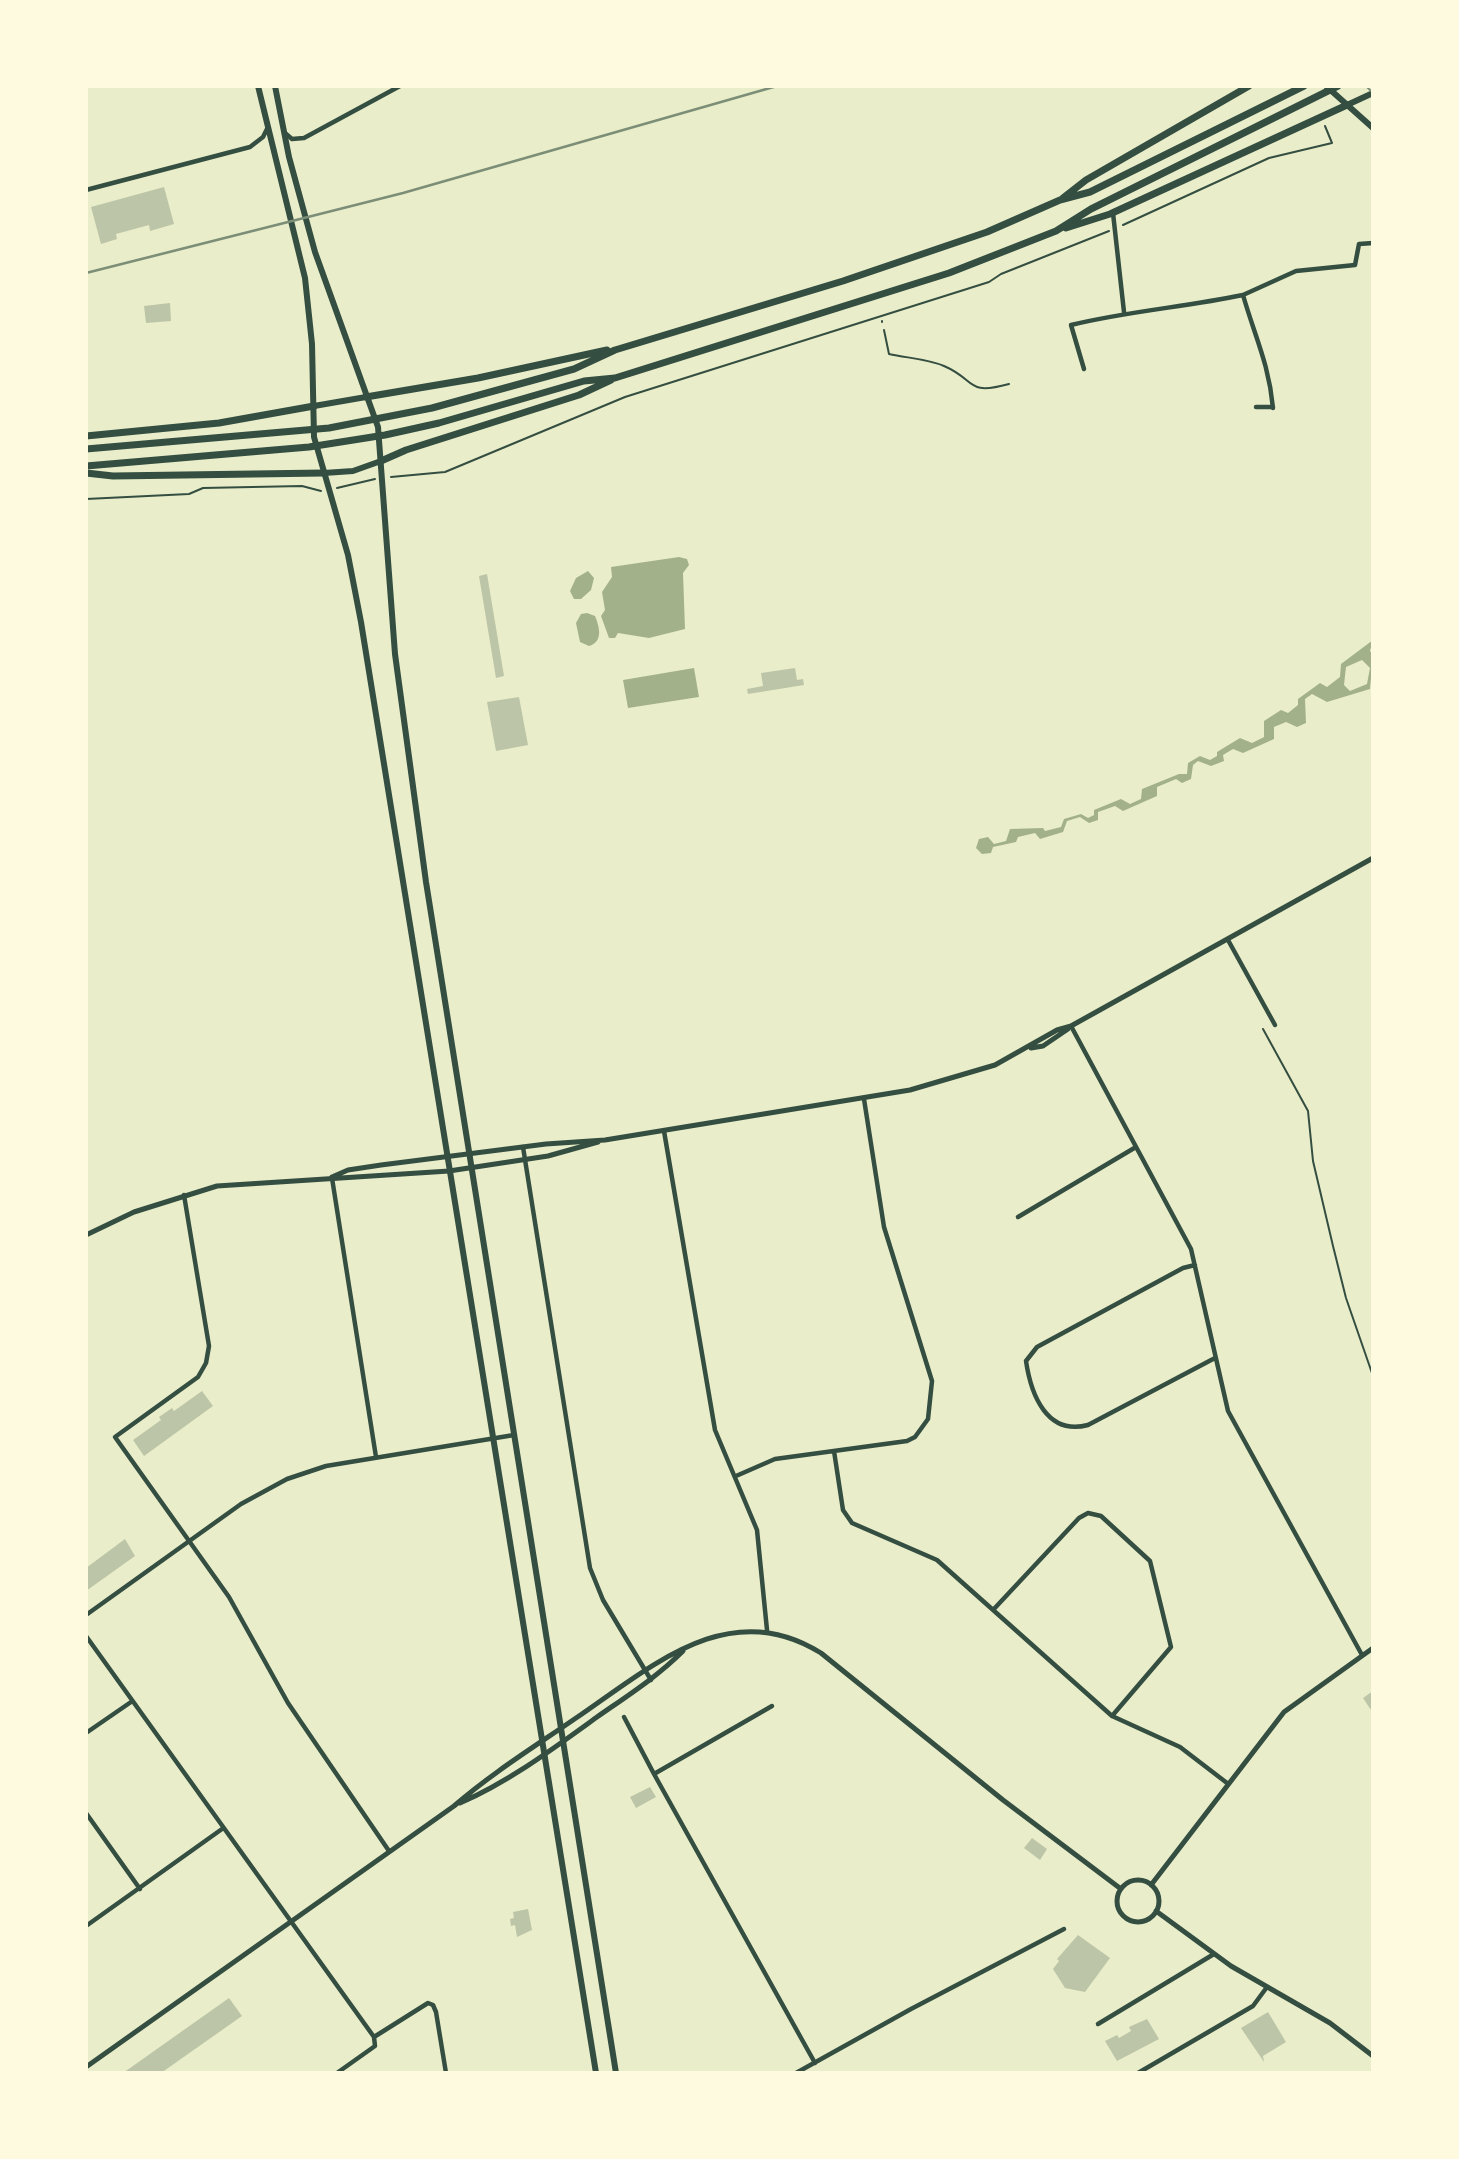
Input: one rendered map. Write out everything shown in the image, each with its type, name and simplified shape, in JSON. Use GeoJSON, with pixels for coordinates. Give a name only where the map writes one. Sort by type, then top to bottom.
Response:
{"type":"FeatureCollection","features":[{"type":"Feature","properties":{"kind":"main road"},"geometry":{"type":"LineString","coordinates":[[258,86],[305,278],[314,438],[355,584],[596,2073]]}},
{"type":"Feature","properties":{"kind":"main road"},"geometry":{"type":"LineString","coordinates":[[275,86],[284,133],[315,252],[378,427],[394,654],[426,882],[616,2073]]}},
{"type":"Feature","properties":{"kind":"main road"},"geometry":{"type":"LineString","coordinates":[[1056,202],[1086,180],[1249,86]]}},
{"type":"Feature","properties":{"kind":"main road"},"geometry":{"type":"LineString","coordinates":[[86,436],[219,423],[615,350],[843,281],[987,232],[1056,202],[1090,192],[1304,86]]}},
{"type":"Feature","properties":{"kind":"main road"},"geometry":{"type":"LineString","coordinates":[[1326,86],[1373,128]]}},
{"type":"Feature","properties":{"kind":"main road"},"geometry":{"type":"LineString","coordinates":[[1056,231],[1091,209],[1338,86]]}},
{"type":"Feature","properties":{"kind":"main road"},"geometry":{"type":"LineString","coordinates":[[86,473],[113,476],[353,471],[407,450],[579,395],[615,378],[948,273],[1113,212],[1373,93]]}},
{"type":"Feature","properties":{"kind":"main road"},"geometry":{"type":"LineString","coordinates":[[86,449],[330,428],[409,413],[566,371],[615,350]]}},
{"type":"Feature","properties":{"kind":"main road"},"geometry":{"type":"LineString","coordinates":[[86,466],[275,451],[411,429],[584,381],[615,378]]}},
{"type":"Feature","properties":{"kind":"street"},"geometry":{"type":"LineString","coordinates":[[284,133],[292,139],[304,138],[400,86]]}},
{"type":"Feature","properties":{"kind":"street"},"geometry":{"type":"LineString","coordinates":[[86,190],[250,146],[263,137],[267,129]]}},
{"type":"Feature","properties":{"kind":"street"},"geometry":{"type":"LineString","coordinates":[[1113,212],[1124,312]]}},
{"type":"Feature","properties":{"kind":"street"},"geometry":{"type":"LineString","coordinates":[[1084,369],[1071,325],[1124,312],[1205,303],[1243,295],[1296,271],[1355,265],[1359,244],[1373,243]]}},
{"type":"Feature","properties":{"kind":"street"},"geometry":{"type":"LineString","coordinates":[[1243,295],[1257,343],[1262,349],[1269,371],[1273,407],[1256,407]]}},
{"type":"Feature","properties":{"kind":"street"},"geometry":{"type":"LineString","coordinates":[[332,1177],[348,1170],[664,1131],[864,1099],[955,1079],[1028,1049],[1043,1046],[1071,1026],[1373,858]]}},
{"type":"Feature","properties":{"kind":"street"},"geometry":{"type":"LineString","coordinates":[[1228,940],[1275,1025]]}},
{"type":"Feature","properties":{"kind":"street"},"geometry":{"type":"LineString","coordinates":[[1071,1026],[1187,1238],[1228,1411],[1362,1655]]}},
{"type":"Feature","properties":{"kind":"street"},"geometry":{"type":"LineString","coordinates":[[736,1476],[775,1460],[890,1444],[915,1437],[928,1419],[933,1395],[929,1369],[884,1227],[864,1099]]}},
{"type":"Feature","properties":{"kind":"street"},"geometry":{"type":"LineString","coordinates":[[664,1131],[713,1419],[757,1530],[767,1608],[767,1630]]}},
{"type":"Feature","properties":{"kind":"street"},"geometry":{"type":"LineString","coordinates":[[86,1235],[134,1212],[184,1194],[236,1184],[449,1171],[525,1160],[605,1140]]}},
{"type":"Feature","properties":{"kind":"street"},"geometry":{"type":"LineString","coordinates":[[523,1147],[590,1568],[603,1600],[651,1680]]}},
{"type":"Feature","properties":{"kind":"street"},"geometry":{"type":"LineString","coordinates":[[1018,1217],[1136,1147]]}},
{"type":"Feature","properties":{"kind":"street"},"geometry":{"type":"LineString","coordinates":[[332,1177],[376,1457]]}},
{"type":"Feature","properties":{"kind":"street"},"geometry":{"type":"LineString","coordinates":[[184,1194],[209,1346],[206,1363],[198,1377],[115,1437],[241,1616],[304,1728],[389,1851]]}},
{"type":"Feature","properties":{"kind":"street"},"geometry":{"type":"LineString","coordinates":[[1195,1265],[1183,1268],[1037,1347],[1029,1353],[1027,1370],[1036,1398],[1048,1417],[1065,1428],[1077,1428],[1215,1358]]}},
{"type":"Feature","properties":{"kind":"street"},"geometry":{"type":"LineString","coordinates":[[86,1615],[255,1495],[287,1479],[326,1466],[514,1435]]}},
{"type":"Feature","properties":{"kind":"street"},"geometry":{"type":"LineString","coordinates":[[834,1451],[843,1510],[847,1519],[929,1555],[1112,1716],[1180,1747],[1227,1783]]}},
{"type":"Feature","properties":{"kind":"street"},"geometry":{"type":"LineString","coordinates":[[993,1610],[1079,1518],[1088,1513],[1101,1516],[1150,1561],[1171,1647],[1112,1716]]}},
{"type":"Feature","properties":{"kind":"street"},"geometry":{"type":"LineString","coordinates":[[89,2073],[86,2068],[289,1920],[454,1806],[491,1775],[541,1740],[645,1669],[721,1634],[767,1630],[794,1637],[821,1653],[1003,1800],[1121,1889]]}},
{"type":"Feature","properties":{"kind":"street"},"geometry":{"type":"LineString","coordinates":[[86,1636],[373,2037],[375,2046],[337,2073]]}},
{"type":"Feature","properties":{"kind":"street"},"geometry":{"type":"LineString","coordinates":[[1151,1885],[1284,1712],[1373,1648]]}},
{"type":"Feature","properties":{"kind":"street"},"geometry":{"type":"LineString","coordinates":[[454,1806],[484,1792],[562,1742],[651,1680],[685,1649]]}},
{"type":"Feature","properties":{"kind":"street"},"geometry":{"type":"LineString","coordinates":[[86,1733],[131,1701]]}},
{"type":"Feature","properties":{"kind":"street"},"geometry":{"type":"LineString","coordinates":[[654,1774],[772,1706]]}},
{"type":"Feature","properties":{"kind":"street"},"geometry":{"type":"LineString","coordinates":[[624,1717],[815,2063]]}},
{"type":"Feature","properties":{"kind":"street"},"geometry":{"type":"LineString","coordinates":[[86,1813],[139,1889]]}},
{"type":"Feature","properties":{"kind":"street"},"geometry":{"type":"LineString","coordinates":[[86,1926],[222,1829]]}},
{"type":"Feature","properties":{"kind":"street"},"geometry":{"type":"LineString","coordinates":[[1137,1881],[1151,1885],[1158,1896],[1156,1911],[1143,1922],[1126,1919],[1117,1903],[1121,1889],[1137,1881]]}},
{"type":"Feature","properties":{"kind":"street"},"geometry":{"type":"LineString","coordinates":[[1156,1911],[1214,1954],[1330,2022],[1373,2056]]}},
{"type":"Feature","properties":{"kind":"street"},"geometry":{"type":"LineString","coordinates":[[796,2073],[1064,1929]]}},
{"type":"Feature","properties":{"kind":"street"},"geometry":{"type":"LineString","coordinates":[[1098,2024],[1214,1954]]}},
{"type":"Feature","properties":{"kind":"street"},"geometry":{"type":"LineString","coordinates":[[1138,2073],[1253,2006],[1267,1987]]}},
{"type":"Feature","properties":{"kind":"street"},"geometry":{"type":"LineString","coordinates":[[373,2037],[419,2007],[431,2004],[436,2012],[446,2073]]}},
{"type":"Feature","properties":{"kind":"path"},"geometry":{"type":"LineString","coordinates":[[394,476],[445,472],[625,397],[989,282],[1001,274],[1116,229],[1269,158],[1332,143],[1325,127]]}},
{"type":"Feature","properties":{"kind":"path"},"geometry":{"type":"LineString","coordinates":[[884,330],[889,354],[944,366],[976,388],[991,389],[1009,384]]}},
{"type":"Feature","properties":{"kind":"path"},"geometry":{"type":"LineString","coordinates":[[336,488],[372,480]]}},
{"type":"Feature","properties":{"kind":"path"},"geometry":{"type":"LineString","coordinates":[[86,499],[189,494],[203,488],[302,486],[323,491]]}},
{"type":"Feature","properties":{"kind":"path"},"geometry":{"type":"LineString","coordinates":[[1263,1029],[1308,1111],[1313,1161],[1343,1285],[1373,1376]]}},
{"type":"Feature","properties":{"kind":"shaded area"},"geometry":{"type":"Polygon","coordinates":[[[679,557],[687,559],[689,565],[683,573],[685,629],[649,638],[618,633],[615,638],[609,638],[601,616],[605,610],[602,592],[612,577],[611,567],[679,557]]]}},
{"type":"Feature","properties":{"kind":"shaded area"},"geometry":{"type":"Polygon","coordinates":[[[588,571],[594,578],[591,590],[581,599],[574,599],[570,591],[576,578],[588,571]]]}},
{"type":"Feature","properties":{"kind":"shaded area"},"geometry":{"type":"Polygon","coordinates":[[[581,614],[595,616],[599,630],[597,641],[589,646],[580,642],[576,623],[581,614]]]}},
{"type":"Feature","properties":{"kind":"shaded area"},"geometry":{"type":"Polygon","coordinates":[[[1373,640],[1370,651],[1373,655],[1370,689],[1327,702],[1312,694],[1305,699],[1306,723],[1297,727],[1286,722],[1274,727],[1274,739],[1243,753],[1233,749],[1223,755],[1224,761],[1211,766],[1198,761],[1193,765],[1191,779],[1182,783],[1176,779],[1157,787],[1157,796],[1123,811],[1115,806],[1098,812],[1098,820],[1089,823],[1080,817],[1067,821],[1063,832],[1040,839],[1035,833],[1018,837],[1016,842],[993,847],[991,853],[982,854],[976,848],[979,839],[988,837],[994,844],[1006,841],[1010,829],[1043,828],[1045,831],[1061,827],[1064,819],[1081,814],[1088,818],[1094,815],[1094,810],[1121,799],[1130,804],[1141,799],[1142,789],[1179,774],[1187,774],[1188,763],[1200,756],[1210,760],[1217,756],[1217,752],[1240,738],[1252,743],[1264,737],[1264,721],[1281,710],[1288,713],[1298,705],[1298,699],[1320,683],[1327,687],[1340,677],[1341,664],[1373,640]],[[1362,660],[1346,667],[1344,685],[1350,691],[1367,684],[1370,668],[1362,660]]]}},
{"type":"Feature","properties":{"kind":"shaded area"},"geometry":{"type":"Polygon","coordinates":[[[694,668],[699,697],[628,708],[623,680],[694,668]]]}},
{"type":"Feature","properties":{"kind":"building"},"geometry":{"type":"Polygon","coordinates":[[[164,187],[174,224],[150,231],[149,225],[116,234],[117,239],[101,244],[91,207],[164,187]]]}},
{"type":"Feature","properties":{"kind":"building"},"geometry":{"type":"Polygon","coordinates":[[[170,303],[171,321],[146,323],[144,306],[170,303]]]}},
{"type":"Feature","properties":{"kind":"building"},"geometry":{"type":"Polygon","coordinates":[[[487,574],[504,676],[496,678],[479,576],[487,574]]]}},
{"type":"Feature","properties":{"kind":"building"},"geometry":{"type":"Polygon","coordinates":[[[795,668],[797,680],[803,679],[804,685],[748,694],[747,689],[763,686],[761,673],[795,668]]]}},
{"type":"Feature","properties":{"kind":"building"},"geometry":{"type":"Polygon","coordinates":[[[519,697],[528,745],[496,751],[487,702],[519,697]]]}},
{"type":"Feature","properties":{"kind":"building"},"geometry":{"type":"Polygon","coordinates":[[[202,1391],[213,1406],[144,1456],[133,1440],[161,1420],[159,1417],[172,1408],[174,1411],[202,1391]]]}},
{"type":"Feature","properties":{"kind":"building"},"geometry":{"type":"Polygon","coordinates":[[[125,1539],[135,1556],[86,1591],[86,1568],[125,1539]]]}},
{"type":"Feature","properties":{"kind":"building"},"geometry":{"type":"Polygon","coordinates":[[[1373,1691],[1373,1713],[1363,1698],[1373,1691]]]}},
{"type":"Feature","properties":{"kind":"building"},"geometry":{"type":"Polygon","coordinates":[[[650,1787],[656,1797],[636,1808],[630,1797],[650,1787]]]}},
{"type":"Feature","properties":{"kind":"building"},"geometry":{"type":"Polygon","coordinates":[[[1032,1838],[1047,1849],[1040,1860],[1024,1848],[1032,1838]]]}},
{"type":"Feature","properties":{"kind":"building"},"geometry":{"type":"Polygon","coordinates":[[[528,1909],[532,1930],[517,1937],[515,1925],[511,1926],[510,1919],[514,1918],[513,1912],[528,1909]]]}},
{"type":"Feature","properties":{"kind":"building"},"geometry":{"type":"Polygon","coordinates":[[[1078,1935],[1110,1958],[1085,1992],[1065,1988],[1053,1969],[1059,1961],[1057,1959],[1078,1935]]]}},
{"type":"Feature","properties":{"kind":"building"},"geometry":{"type":"Polygon","coordinates":[[[229,1998],[242,2016],[161,2073],[123,2073],[229,1998]]]}},
{"type":"Feature","properties":{"kind":"building"},"geometry":{"type":"Polygon","coordinates":[[[1268,2012],[1286,2042],[1263,2056],[1264,2062],[1241,2028],[1268,2012]]]}},
{"type":"Feature","properties":{"kind":"building"},"geometry":{"type":"Polygon","coordinates":[[[1147,2019],[1159,2039],[1117,2061],[1105,2041],[1117,2035],[1119,2038],[1131,2031],[1129,2027],[1147,2019]]]}},
{"type":"Feature","properties":{"kind":"tram line"},"geometry":{"type":"LineString","coordinates":[[1366,86],[1373,93]]}},
{"type":"Feature","properties":{"kind":"railway"},"geometry":{"type":"LineString","coordinates":[[86,273],[403,193],[777,86]]}}]}
